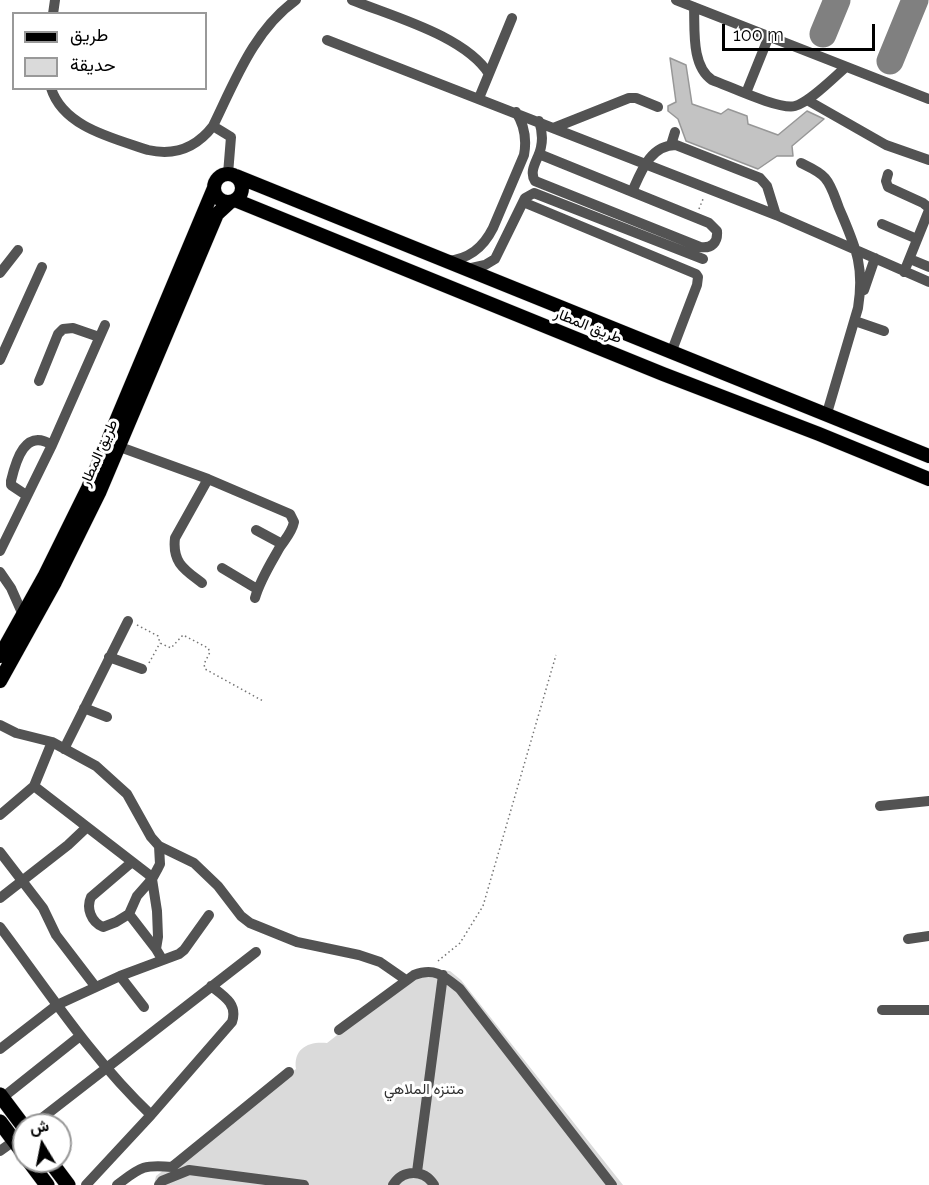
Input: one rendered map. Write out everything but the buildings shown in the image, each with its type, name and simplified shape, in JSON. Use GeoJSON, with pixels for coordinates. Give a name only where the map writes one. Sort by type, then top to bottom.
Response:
{"type":"FeatureCollection","features":[{"type":"Feature","properties":{"kind":"highway"},"geometry":{"type":"LineString","coordinates":[[1,1096],[14,1113]]}},
{"type":"Feature","properties":{"kind":"highway"},"geometry":{"type":"LineString","coordinates":[[0,1122],[12,1138]]}},
{"type":"Feature","properties":{"kind":"main road","name":"طريق المطار"},"geometry":{"type":"LineString","coordinates":[[232,175],[671,353],[827,413],[929,458]]}},
{"type":"Feature","properties":{"kind":"main road"},"geometry":{"type":"LineString","coordinates":[[232,175],[242,184],[242,190],[232,201],[220,200],[214,188],[217,179],[232,175]]}},
{"type":"Feature","properties":{"kind":"main road","name":"طريق المطار"},"geometry":{"type":"LineString","coordinates":[[0,656],[29,618],[78,538],[214,188]]}},
{"type":"Feature","properties":{"kind":"main road","name":"طريق المطار"},"geometry":{"type":"LineString","coordinates":[[114,445],[217,214],[232,201],[926,478]]}},
{"type":"Feature","properties":{"kind":"main road"},"geometry":{"type":"LineString","coordinates":[[663,374],[671,353]]}},
{"type":"Feature","properties":{"kind":"main road"},"geometry":{"type":"LineString","coordinates":[[819,434],[827,413]]}},
{"type":"Feature","properties":{"kind":"main road"},"geometry":{"type":"LineString","coordinates":[[926,478],[929,458]]}},
{"type":"Feature","properties":{"kind":"main road","name":"طريق المطار"},"geometry":{"type":"LineString","coordinates":[[0,681],[29,618]]}},
{"type":"Feature","properties":{"kind":"street"},"geometry":{"type":"LineString","coordinates":[[52,90],[57,103],[73,119],[115,138],[158,152],[179,151],[189,147],[213,126],[252,48],[270,23],[297,0]]}},
{"type":"Feature","properties":{"kind":"street"},"geometry":{"type":"LineString","coordinates":[[352,0],[456,43],[477,59],[489,74]]}},
{"type":"Feature","properties":{"kind":"street"},"geometry":{"type":"LineString","coordinates":[[676,0],[929,99]]}},
{"type":"Feature","properties":{"kind":"street"},"geometry":{"type":"LineString","coordinates":[[694,7],[698,59],[702,71],[712,80],[787,107],[807,100],[846,67]]}},
{"type":"Feature","properties":{"kind":"street"},"geometry":{"type":"LineString","coordinates":[[479,98],[512,18]]}},
{"type":"Feature","properties":{"kind":"street"},"geometry":{"type":"LineString","coordinates":[[746,93],[768,36]]}},
{"type":"Feature","properties":{"kind":"street"},"geometry":{"type":"LineString","coordinates":[[327,40],[707,187],[929,282]]}},
{"type":"Feature","properties":{"kind":"street"},"geometry":{"type":"LineString","coordinates":[[556,127],[629,98],[636,98],[658,107]]}},
{"type":"Feature","properties":{"kind":"street"},"geometry":{"type":"LineString","coordinates":[[807,100],[886,145],[929,160]]}},
{"type":"Feature","properties":{"kind":"street"},"geometry":{"type":"LineString","coordinates":[[447,261],[457,260],[475,252],[489,237],[525,146],[524,128],[516,112]]}},
{"type":"Feature","properties":{"kind":"street"},"geometry":{"type":"LineString","coordinates":[[539,121],[542,134],[539,154],[531,174],[538,183],[700,247],[712,246],[718,236],[717,231],[709,223],[696,217],[539,154]]}},
{"type":"Feature","properties":{"kind":"street"},"geometry":{"type":"LineString","coordinates":[[213,126],[228,134],[232,140],[232,175]]}},
{"type":"Feature","properties":{"kind":"street"},"geometry":{"type":"LineString","coordinates":[[670,145],[675,132]]}},
{"type":"Feature","properties":{"kind":"street"},"geometry":{"type":"LineString","coordinates":[[632,192],[644,162],[670,145],[763,173],[776,215]]}},
{"type":"Feature","properties":{"kind":"street"},"geometry":{"type":"LineString","coordinates":[[801,163],[817,171],[828,182],[857,251],[861,279],[858,308]]}},
{"type":"Feature","properties":{"kind":"street"},"geometry":{"type":"LineString","coordinates":[[888,174],[886,181],[888,186],[923,203],[929,209],[904,272]]}},
{"type":"Feature","properties":{"kind":"street"},"geometry":{"type":"LineString","coordinates":[[466,269],[485,265],[495,259],[523,202],[529,195],[540,194],[703,259]]}},
{"type":"Feature","properties":{"kind":"street"},"geometry":{"type":"LineString","coordinates":[[523,202],[696,274],[697,285],[671,353]]}},
{"type":"Feature","properties":{"kind":"street"},"geometry":{"type":"LineString","coordinates":[[882,224],[917,239]]}},
{"type":"Feature","properties":{"kind":"street"},"geometry":{"type":"LineString","coordinates":[[0,273],[18,250]]}},
{"type":"Feature","properties":{"kind":"street"},"geometry":{"type":"LineString","coordinates":[[827,413],[875,258]]}},
{"type":"Feature","properties":{"kind":"street"},"geometry":{"type":"LineString","coordinates":[[910,259],[929,267]]}},
{"type":"Feature","properties":{"kind":"street"},"geometry":{"type":"LineString","coordinates":[[0,360],[42,267]]}},
{"type":"Feature","properties":{"kind":"street"},"geometry":{"type":"LineString","coordinates":[[855,321],[884,331]]}},
{"type":"Feature","properties":{"kind":"street"},"geometry":{"type":"LineString","coordinates":[[0,551],[52,445],[105,325]]}},
{"type":"Feature","properties":{"kind":"street"},"geometry":{"type":"LineString","coordinates":[[39,381],[60,331],[69,328],[99,337]]}},
{"type":"Feature","properties":{"kind":"street"},"geometry":{"type":"LineString","coordinates":[[26,495],[11,484],[23,449],[33,440],[47,441],[52,445]]}},
{"type":"Feature","properties":{"kind":"street"},"geometry":{"type":"LineString","coordinates":[[114,445],[208,479],[290,514],[294,524],[292,531],[282,544],[256,594],[222,568]]}},
{"type":"Feature","properties":{"kind":"street"},"geometry":{"type":"LineString","coordinates":[[202,583],[180,566],[174,543],[208,479]]}},
{"type":"Feature","properties":{"kind":"street"},"geometry":{"type":"LineString","coordinates":[[256,530],[282,544]]}},
{"type":"Feature","properties":{"kind":"street"},"geometry":{"type":"LineString","coordinates":[[0,572],[29,618]]}},
{"type":"Feature","properties":{"kind":"street"},"geometry":{"type":"LineString","coordinates":[[64,750],[128,621]]}},
{"type":"Feature","properties":{"kind":"street"},"geometry":{"type":"LineString","coordinates":[[110,657],[142,669]]}},
{"type":"Feature","properties":{"kind":"street"},"geometry":{"type":"LineString","coordinates":[[84,708],[107,717]]}},
{"type":"Feature","properties":{"kind":"street"},"geometry":{"type":"LineString","coordinates":[[0,725],[16,733],[51,742],[96,765],[128,794],[151,837],[159,846],[194,863],[219,886],[241,916],[250,923],[297,942],[360,955],[380,962],[406,980]]}},
{"type":"Feature","properties":{"kind":"street"},"geometry":{"type":"LineString","coordinates":[[0,814],[34,786],[51,742]]}},
{"type":"Feature","properties":{"kind":"street"},"geometry":{"type":"LineString","coordinates":[[34,786],[52,798],[86,828],[145,870],[152,879],[159,954]]}},
{"type":"Feature","properties":{"kind":"street"},"geometry":{"type":"LineString","coordinates":[[880,806],[929,801]]}},
{"type":"Feature","properties":{"kind":"street"},"geometry":{"type":"LineString","coordinates":[[0,898],[68,845],[86,828]]}},
{"type":"Feature","properties":{"kind":"street"},"geometry":{"type":"LineString","coordinates":[[132,862],[91,897],[88,909],[96,923],[103,927],[129,914],[137,897],[152,879],[160,864],[159,846]]}},
{"type":"Feature","properties":{"kind":"street"},"geometry":{"type":"LineString","coordinates":[[0,852],[43,908],[57,935],[95,986]]}},
{"type":"Feature","properties":{"kind":"street"},"geometry":{"type":"LineString","coordinates":[[129,914],[159,954]]}},
{"type":"Feature","properties":{"kind":"street"},"geometry":{"type":"LineString","coordinates":[[0,1049],[57,1005],[120,976],[159,954],[175,955],[184,950],[208,915]]}},
{"type":"Feature","properties":{"kind":"street"},"geometry":{"type":"LineString","coordinates":[[0,927],[80,1036],[107,1069],[151,1115]]}},
{"type":"Feature","properties":{"kind":"street"},"geometry":{"type":"LineString","coordinates":[[908,939],[929,936]]}},
{"type":"Feature","properties":{"kind":"street"},"geometry":{"type":"LineString","coordinates":[[49,1113],[233,969],[248,961],[256,952]]}},
{"type":"Feature","properties":{"kind":"street"},"geometry":{"type":"LineString","coordinates":[[339,1030],[406,980],[426,972],[443,975],[460,989],[612,1185]]}},
{"type":"Feature","properties":{"kind":"street"},"geometry":{"type":"LineString","coordinates":[[417,1172],[443,975]]}},
{"type":"Feature","properties":{"kind":"street"},"geometry":{"type":"LineString","coordinates":[[120,976],[144,1007]]}},
{"type":"Feature","properties":{"kind":"street"},"geometry":{"type":"LineString","coordinates":[[86,1185],[232,1022],[234,1014],[228,999],[211,986]]}},
{"type":"Feature","properties":{"kind":"street"},"geometry":{"type":"LineString","coordinates":[[882,1010],[929,1010]]}},
{"type":"Feature","properties":{"kind":"street"},"geometry":{"type":"LineString","coordinates":[[1,1096],[80,1036]]}},
{"type":"Feature","properties":{"kind":"street"},"geometry":{"type":"LineString","coordinates":[[117,1185],[143,1167],[154,1165],[172,1167],[289,1072]]}},
{"type":"Feature","properties":{"kind":"street"},"geometry":{"type":"LineString","coordinates":[[0,1152],[12,1143]]}},
{"type":"Feature","properties":{"kind":"street"},"geometry":{"type":"LineString","coordinates":[[159,1185],[162,1181],[189,1170],[304,1185]]}},
{"type":"Feature","properties":{"kind":"street"},"geometry":{"type":"LineString","coordinates":[[393,1185],[400,1176],[417,1172],[425,1175],[434,1185]]}},
{"type":"Feature","properties":{"kind":"path"},"geometry":{"type":"LineString","coordinates":[[696,217],[707,187]]}},
{"type":"Feature","properties":{"kind":"path"},"geometry":{"type":"LineString","coordinates":[[128,621],[158,636],[160,642],[171,649],[183,635],[208,648],[210,652],[204,664],[205,669],[263,701]]}},
{"type":"Feature","properties":{"kind":"path"},"geometry":{"type":"LineString","coordinates":[[142,669],[150,661],[160,642]]}},
{"type":"Feature","properties":{"kind":"path"},"geometry":{"type":"LineString","coordinates":[[426,972],[460,943],[483,906],[556,655]]}},
{"type":"Feature","properties":{"kind":"green space","name":"متنزه الملاهي"},"geometry":{"type":"Polygon","coordinates":[[[436,969],[450,971],[461,980],[623,1185],[154,1185],[156,1176],[296,1069],[297,1056],[304,1047],[314,1043],[327,1043],[418,972],[436,969]]]}},
{"type":"Feature","properties":{"kind":"taxiway"},"geometry":{"type":"LineString","coordinates":[[823,34],[837,0]]}},
{"type":"Feature","properties":{"kind":"taxiway"},"geometry":{"type":"LineString","coordinates":[[890,61],[915,0]]}}]}
